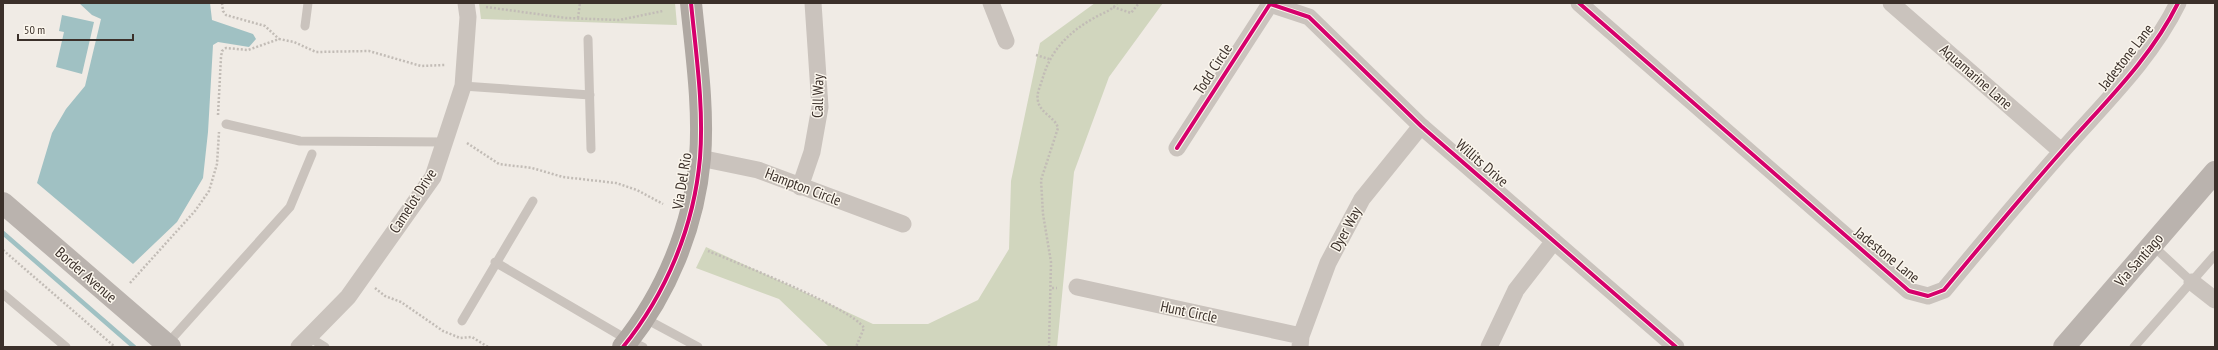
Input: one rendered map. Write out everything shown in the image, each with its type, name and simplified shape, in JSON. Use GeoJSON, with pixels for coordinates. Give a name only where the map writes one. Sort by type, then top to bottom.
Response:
{"type":"FeatureCollection","features":[{"type":"Feature","properties":{"kind":"main road","name":"Via Del Rio"},"geometry":{"type":"LineString","coordinates":[[631,345],[671,269],[682,242],[693,201],[700,158],[701,118],[691,3]]}},
{"type":"Feature","properties":{"kind":"street","name":"Camelot Drive"},"geometry":{"type":"LineString","coordinates":[[304,342],[348,297],[433,177],[463,86],[468,17],[466,3]]}},
{"type":"Feature","properties":{"kind":"street","name":"Call Way"},"geometry":{"type":"LineString","coordinates":[[800,187],[812,152],[820,107],[813,3]]}},
{"type":"Feature","properties":{"kind":"street"},"geometry":{"type":"LineString","coordinates":[[991,3],[1006,41]]}},
{"type":"Feature","properties":{"kind":"street","name":"Jadestone Lane"},"geometry":{"type":"LineString","coordinates":[[1579,3],[1909,292],[1928,296],[1944,290],[2061,151],[2140,63],[2169,21],[2178,3]]}},
{"type":"Feature","properties":{"kind":"street","name":"Aquamarine Lane"},"geometry":{"type":"LineString","coordinates":[[1891,3],[2061,151]]}},
{"type":"Feature","properties":{"kind":"street","name":"Willits Drive"},"geometry":{"type":"LineString","coordinates":[[1269,4],[1309,17],[1421,126],[1676,347]]}},
{"type":"Feature","properties":{"kind":"street","name":"Todd Circle"},"geometry":{"type":"LineString","coordinates":[[1177,148],[1269,4]]}},
{"type":"Feature","properties":{"kind":"street","name":"Dyer Way"},"geometry":{"type":"LineString","coordinates":[[1301,342],[1328,263],[1362,199],[1421,126]]}},
{"type":"Feature","properties":{"kind":"street","name":"Hampton Circle"},"geometry":{"type":"LineString","coordinates":[[700,158],[758,170],[800,187],[903,224]]}},
{"type":"Feature","properties":{"kind":"street","name":"Via Santiago"},"geometry":{"type":"LineString","coordinates":[[2064,347],[2215,172]]}},
{"type":"Feature","properties":{"kind":"street","name":"Border Avenue"},"geometry":{"type":"LineString","coordinates":[[3,203],[168,346]]}},
{"type":"Feature","properties":{"kind":"street"},"geometry":{"type":"LineString","coordinates":[[1489,347],[1516,290],[1554,242]]}},
{"type":"Feature","properties":{"kind":"street"},"geometry":{"type":"LineString","coordinates":[[2192,282],[2215,300]]}},
{"type":"Feature","properties":{"kind":"street","name":"Hunt Circle"},"geometry":{"type":"LineString","coordinates":[[1077,287],[1301,342]]}},
{"type":"Feature","properties":{"kind":"lane"},"geometry":{"type":"LineString","coordinates":[[305,26],[308,3]]}},
{"type":"Feature","properties":{"kind":"lane"},"geometry":{"type":"LineString","coordinates":[[588,39],[591,149]]}},
{"type":"Feature","properties":{"kind":"lane"},"geometry":{"type":"LineString","coordinates":[[463,86],[590,95]]}},
{"type":"Feature","properties":{"kind":"lane"},"geometry":{"type":"LineString","coordinates":[[221,123],[300,141],[445,142]]}},
{"type":"Feature","properties":{"kind":"lane"},"geometry":{"type":"LineString","coordinates":[[168,346],[290,206],[312,154]]}},
{"type":"Feature","properties":{"kind":"lane"},"geometry":{"type":"LineString","coordinates":[[462,321],[495,262],[533,201]]}},
{"type":"Feature","properties":{"kind":"lane"},"geometry":{"type":"LineString","coordinates":[[2152,245],[2192,282]]}},
{"type":"Feature","properties":{"kind":"lane"},"geometry":{"type":"LineString","coordinates":[[2134,347],[2215,255]]}},
{"type":"Feature","properties":{"kind":"lane"},"geometry":{"type":"LineString","coordinates":[[495,262],[631,345]]}},
{"type":"Feature","properties":{"kind":"lane"},"geometry":{"type":"LineString","coordinates":[[3,294],[66,347]]}},
{"type":"Feature","properties":{"kind":"lane"},"geometry":{"type":"LineString","coordinates":[[644,318],[698,347]]}},
{"type":"Feature","properties":{"kind":"lane"},"geometry":{"type":"LineString","coordinates":[[304,342],[325,347]]}},
{"type":"Feature","properties":{"kind":"path"},"geometry":{"type":"LineString","coordinates":[[222,3],[223,11],[226,15],[265,26],[279,39]]}},
{"type":"Feature","properties":{"kind":"path"},"geometry":{"type":"LineString","coordinates":[[578,18],[580,3]]}},
{"type":"Feature","properties":{"kind":"path"},"geometry":{"type":"LineString","coordinates":[[1049,347],[1052,288],[1051,257],[1043,218],[1041,180],[1047,158],[1058,133],[1054,121],[1041,109],[1037,100],[1049,60],[1064,41],[1079,27],[1114,7],[1117,3]]}},
{"type":"Feature","properties":{"kind":"path"},"geometry":{"type":"LineString","coordinates":[[1114,7],[1131,13],[1140,3]]}},
{"type":"Feature","properties":{"kind":"path"},"geometry":{"type":"LineString","coordinates":[[486,7],[578,18],[627,20],[663,11]]}},
{"type":"Feature","properties":{"kind":"path"},"geometry":{"type":"LineString","coordinates":[[130,283],[195,211],[209,191],[217,164],[221,123],[222,51],[232,47],[248,50],[279,39],[294,42],[316,52],[369,51],[421,66],[446,65]]}},
{"type":"Feature","properties":{"kind":"path"},"geometry":{"type":"LineString","coordinates":[[1036,55],[1049,60]]}},
{"type":"Feature","properties":{"kind":"path"},"geometry":{"type":"LineString","coordinates":[[467,143],[499,164],[532,168],[563,177],[616,183],[632,188],[663,204]]}},
{"type":"Feature","properties":{"kind":"path"},"geometry":{"type":"LineString","coordinates":[[3,250],[115,347]]}},
{"type":"Feature","properties":{"kind":"path"},"geometry":{"type":"LineString","coordinates":[[708,251],[776,279],[848,315],[864,328],[856,347]]}},
{"type":"Feature","properties":{"kind":"path"},"geometry":{"type":"LineString","coordinates":[[375,288],[385,296],[401,302],[443,331],[460,338],[472,337],[488,347]]}},
{"type":"Feature","properties":{"kind":"path"},"geometry":{"type":"LineString","coordinates":[[1052,288],[1057,288]]}},
{"type":"Feature","properties":{"kind":"green space"},"geometry":{"type":"Polygon","coordinates":[[[479,3],[675,3],[677,25],[481,19],[479,3]]]}},
{"type":"Feature","properties":{"kind":"green space"},"geometry":{"type":"Polygon","coordinates":[[[1095,3],[1163,3],[1109,77],[1074,172],[1057,347],[829,347],[779,299],[696,268],[706,247],[873,324],[928,324],[978,300],[1009,249],[1011,181],[1040,43],[1095,3]]]}},
{"type":"Feature","properties":{"kind":"water"},"geometry":{"type":"Polygon","coordinates":[[[79,3],[210,3],[212,20],[253,34],[256,39],[249,47],[218,42],[213,45],[208,132],[203,178],[177,222],[133,264],[37,183],[52,133],[66,109],[85,86],[101,19],[92,15],[79,3]]]}},
{"type":"Feature","properties":{"kind":"water"},"geometry":{"type":"Polygon","coordinates":[[[62,15],[94,22],[82,74],[56,67],[64,32],[59,31],[62,15]]]}},
{"type":"Feature","properties":{"kind":"waterway"},"geometry":{"type":"LineString","coordinates":[[3,233],[134,347]]}},
{"type":"Feature","properties":{"kind":"cycle path"},"geometry":{"type":"LineString","coordinates":[[623,347],[652,305],[665,282],[684,234],[697,184],[700,158],[701,119],[699,80],[691,3]]}},
{"type":"Feature","properties":{"kind":"cycle path"},"geometry":{"type":"LineString","coordinates":[[1579,3],[1909,291],[1928,296],[1944,290],[2032,185],[2125,81],[2154,44],[2178,3]]}},
{"type":"Feature","properties":{"kind":"cycle path"},"geometry":{"type":"LineString","coordinates":[[1177,148],[1270,4],[1309,17],[1421,126],[1676,347]]}}]}
